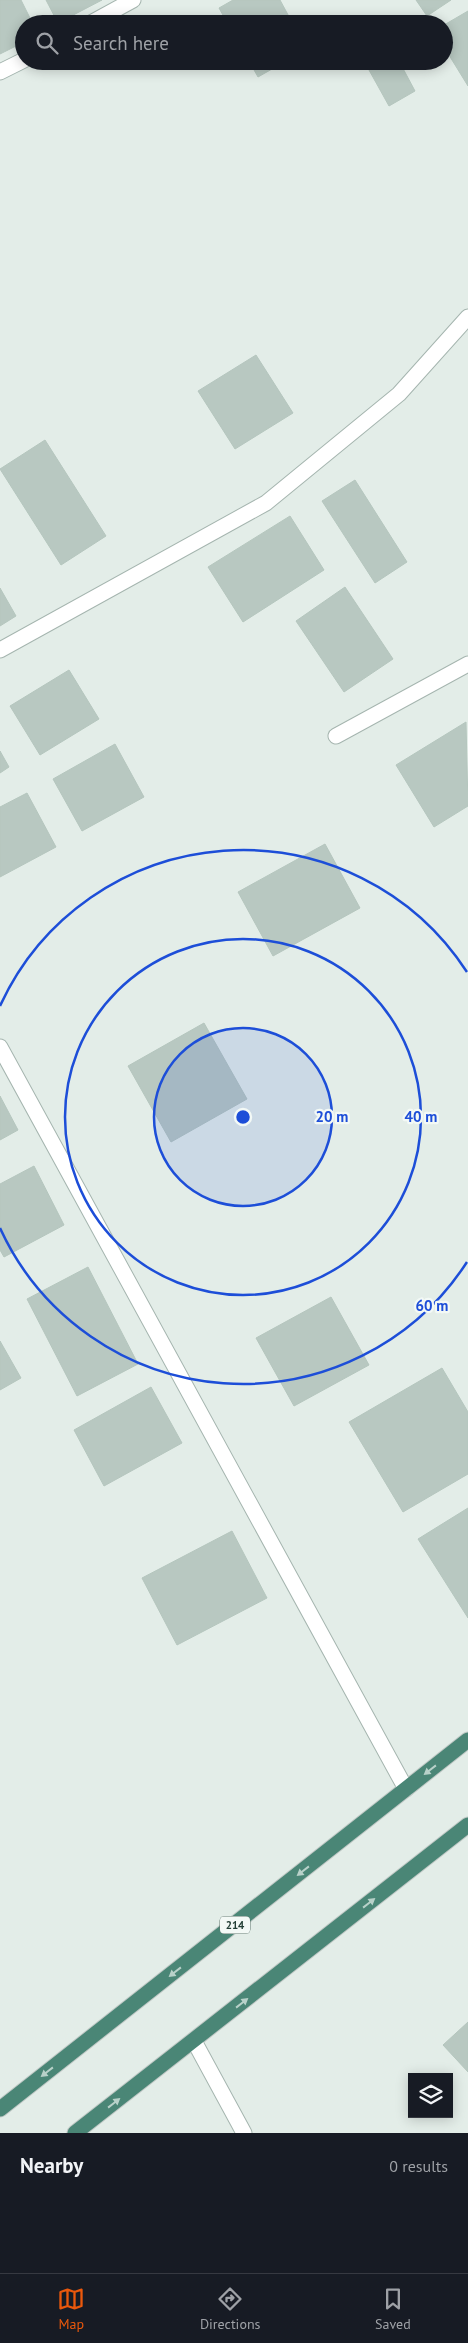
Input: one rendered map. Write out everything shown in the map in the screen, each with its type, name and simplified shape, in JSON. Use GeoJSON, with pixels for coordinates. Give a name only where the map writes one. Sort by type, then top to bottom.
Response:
{"type":"FeatureCollection","features":[{"type":"Feature","properties":{"kind":"highway","name":"214"},"geometry":{"type":"LineString","coordinates":[[0,2109],[468,1740]]}},
{"type":"Feature","properties":{"kind":"highway"},"geometry":{"type":"LineString","coordinates":[[75,2133],[468,1825]]}},
{"type":"Feature","properties":{"kind":"street"},"geometry":{"type":"LineString","coordinates":[[106,15],[133,0]]}},
{"type":"Feature","properties":{"kind":"street"},"geometry":{"type":"LineString","coordinates":[[0,72],[15,64]]}},
{"type":"Feature","properties":{"kind":"street"},"geometry":{"type":"LineString","coordinates":[[0,650],[266,503],[399,394],[468,317]]}},
{"type":"Feature","properties":{"kind":"street"},"geometry":{"type":"LineString","coordinates":[[336,736],[468,664]]}},
{"type":"Feature","properties":{"kind":"street"},"geometry":{"type":"LineString","coordinates":[[0,1048],[406,1789]]}},
{"type":"Feature","properties":{"kind":"street"},"geometry":{"type":"LineString","coordinates":[[194,2041],[244,2133]]}},
{"type":"Feature","properties":{"kind":"building"},"geometry":{"type":"Polygon","coordinates":[[[0,0],[21,0],[28,15],[15,15],[15,46],[0,54],[0,0]]]}},
{"type":"Feature","properties":{"kind":"building"},"geometry":{"type":"Polygon","coordinates":[[[46,0],[102,0],[73,15],[54,15],[46,0]]]}},
{"type":"Feature","properties":{"kind":"building"},"geometry":{"type":"Polygon","coordinates":[[[233,0],[280,0],[288,15],[223,15],[219,8],[233,0]]]}},
{"type":"Feature","properties":{"kind":"building"},"geometry":{"type":"Polygon","coordinates":[[[416,0],[451,0],[428,15],[426,15],[416,0]]]}},
{"type":"Feature","properties":{"kind":"building"},"geometry":{"type":"Polygon","coordinates":[[[468,11],[468,86],[453,62],[453,20],[468,11]]]}},
{"type":"Feature","properties":{"kind":"building"},"geometry":{"type":"Polygon","coordinates":[[[254,70],[270,70],[258,77],[254,70]]]}},
{"type":"Feature","properties":{"kind":"building"},"geometry":{"type":"Polygon","coordinates":[[[369,70],[404,70],[415,91],[389,106],[369,70]]]}},
{"type":"Feature","properties":{"kind":"building"},"geometry":{"type":"Polygon","coordinates":[[[256,355],[293,413],[235,449],[198,391],[256,355]]]}},
{"type":"Feature","properties":{"kind":"building"},"geometry":{"type":"Polygon","coordinates":[[[45,440],[106,536],[61,565],[0,469],[45,440]]]}},
{"type":"Feature","properties":{"kind":"building"},"geometry":{"type":"Polygon","coordinates":[[[355,480],[407,562],[375,583],[322,501],[355,480]]]}},
{"type":"Feature","properties":{"kind":"building"},"geometry":{"type":"Polygon","coordinates":[[[290,516],[324,570],[243,622],[208,567],[290,516]]]}},
{"type":"Feature","properties":{"kind":"building"},"geometry":{"type":"Polygon","coordinates":[[[345,587],[393,659],[344,692],[296,621],[345,587]]]}},
{"type":"Feature","properties":{"kind":"building"},"geometry":{"type":"Polygon","coordinates":[[[0,588],[16,616],[0,626],[0,588]]]}},
{"type":"Feature","properties":{"kind":"building"},"geometry":{"type":"Polygon","coordinates":[[[69,670],[99,719],[40,755],[10,706],[69,670]]]}},
{"type":"Feature","properties":{"kind":"building"},"geometry":{"type":"Polygon","coordinates":[[[466,722],[468,806],[434,827],[396,765],[466,722]]]}},
{"type":"Feature","properties":{"kind":"building"},"geometry":{"type":"Polygon","coordinates":[[[115,744],[144,797],[82,831],[53,779],[115,744]]]}},
{"type":"Feature","properties":{"kind":"building"},"geometry":{"type":"Polygon","coordinates":[[[0,751],[9,767],[0,773],[0,751]]]}},
{"type":"Feature","properties":{"kind":"building"},"geometry":{"type":"Polygon","coordinates":[[[27,793],[56,847],[0,877],[0,807],[27,793]]]}},
{"type":"Feature","properties":{"kind":"building"},"geometry":{"type":"Polygon","coordinates":[[[325,844],[360,908],[273,956],[238,892],[325,844]]]}},
{"type":"Feature","properties":{"kind":"building"},"geometry":{"type":"Polygon","coordinates":[[[204,1023],[247,1099],[171,1142],[128,1066],[204,1023]]]}},
{"type":"Feature","properties":{"kind":"building"},"geometry":{"type":"Polygon","coordinates":[[[0,1096],[18,1130],[0,1140],[0,1096]]]}},
{"type":"Feature","properties":{"kind":"building"},"geometry":{"type":"Polygon","coordinates":[[[34,1166],[64,1225],[4,1257],[0,1250],[0,1184],[34,1166]]]}},
{"type":"Feature","properties":{"kind":"building"},"geometry":{"type":"Polygon","coordinates":[[[88,1267],[138,1364],[77,1396],[27,1299],[88,1267]]]}},
{"type":"Feature","properties":{"kind":"building"},"geometry":{"type":"Polygon","coordinates":[[[331,1297],[369,1365],[294,1406],[256,1338],[331,1297]]]}},
{"type":"Feature","properties":{"kind":"building"},"geometry":{"type":"Polygon","coordinates":[[[0,1341],[21,1378],[0,1390],[0,1341]]]}},
{"type":"Feature","properties":{"kind":"building"},"geometry":{"type":"Polygon","coordinates":[[[442,1368],[468,1412],[468,1474],[403,1512],[349,1422],[442,1368]]]}},
{"type":"Feature","properties":{"kind":"building"},"geometry":{"type":"Polygon","coordinates":[[[151,1387],[182,1443],[104,1486],[74,1430],[151,1387]]]}},
{"type":"Feature","properties":{"kind":"building"},"geometry":{"type":"Polygon","coordinates":[[[468,1508],[468,1618],[418,1539],[468,1508]]]}},
{"type":"Feature","properties":{"kind":"building"},"geometry":{"type":"Polygon","coordinates":[[[232,1531],[267,1598],[177,1645],[142,1578],[232,1531]]]}},
{"type":"Feature","properties":{"kind":"building"},"geometry":{"type":"Polygon","coordinates":[[[468,2022],[468,2072],[443,2045],[468,2022]]]}}]}
